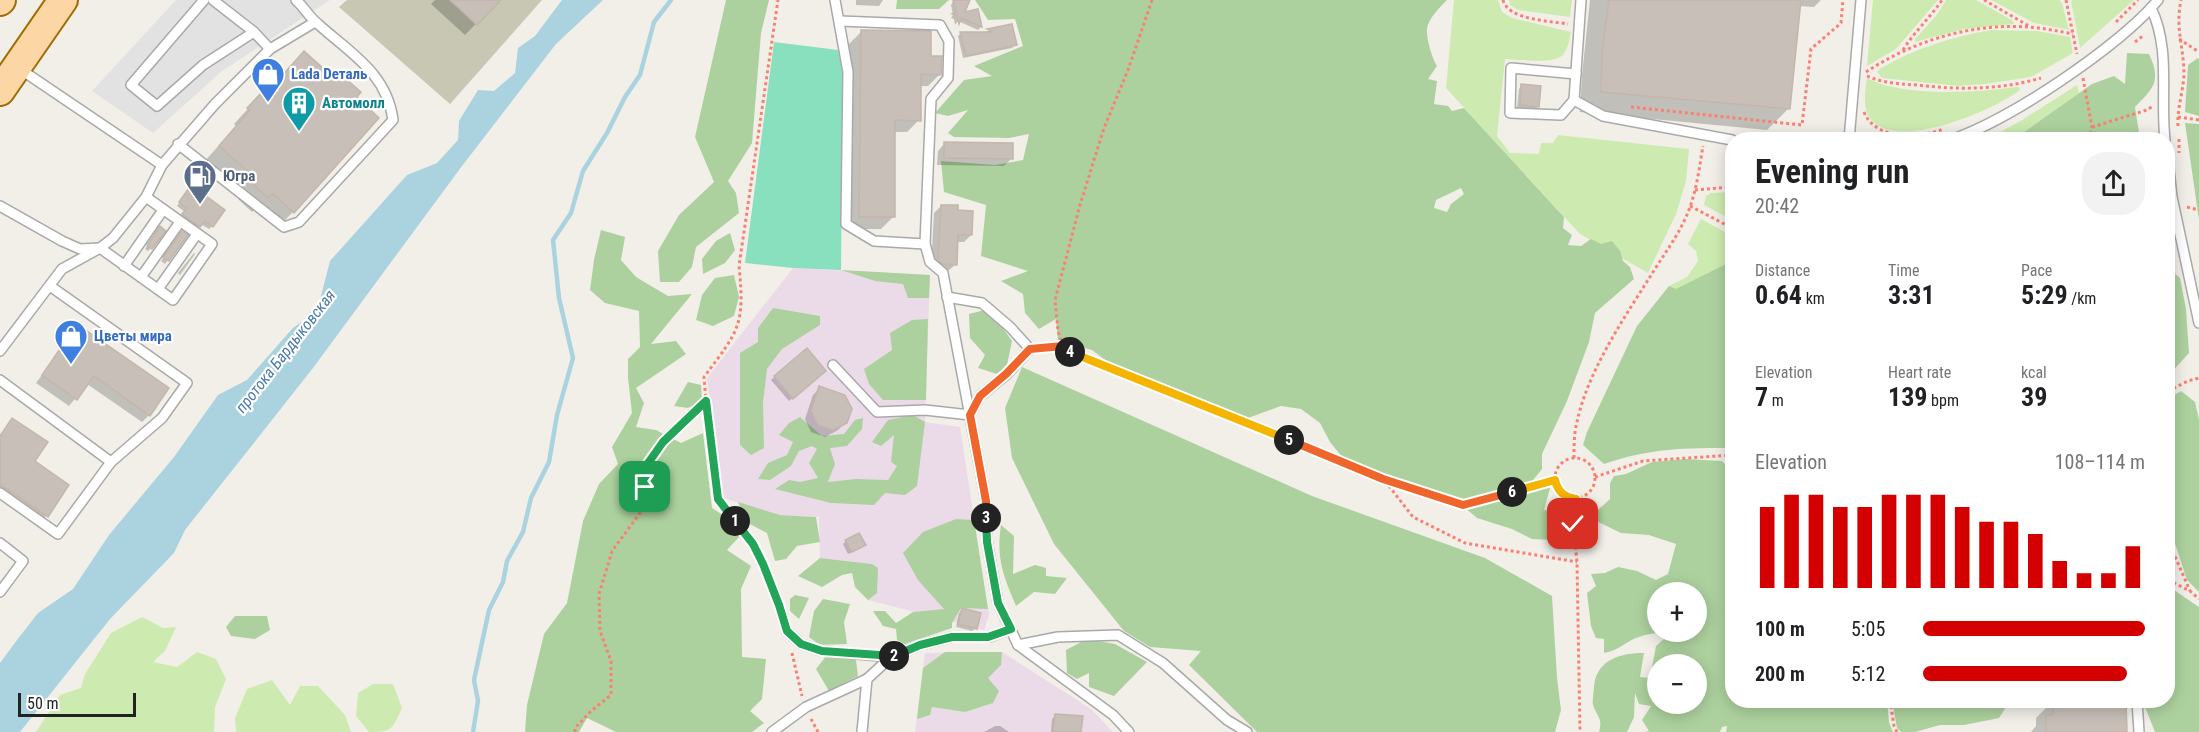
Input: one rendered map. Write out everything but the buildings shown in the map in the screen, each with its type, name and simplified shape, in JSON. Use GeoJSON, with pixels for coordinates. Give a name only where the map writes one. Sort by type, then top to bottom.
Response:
{"type":"FeatureCollection","features":[{"type":"Feature","properties":{"kind":"main road"},"geometry":{"type":"LineString","coordinates":[[0,91],[63,0]]}},
{"type":"Feature","properties":{"kind":"lane"},"geometry":{"type":"LineString","coordinates":[[204,0],[131,85],[157,106],[203,65],[254,32]]}},
{"type":"Feature","properties":{"kind":"lane"},"geometry":{"type":"LineString","coordinates":[[213,0],[254,32],[270,49]]}},
{"type":"Feature","properties":{"kind":"lane"},"geometry":{"type":"LineString","coordinates":[[835,0],[848,72],[846,224],[874,241],[925,244]]}},
{"type":"Feature","properties":{"kind":"lane"},"geometry":{"type":"LineString","coordinates":[[1576,74],[1511,68],[1510,113],[1561,115],[1574,100],[1576,74],[1578,26],[1581,0]]}},
{"type":"Feature","properties":{"kind":"lane"},"geometry":{"type":"LineString","coordinates":[[1850,132],[1861,0]]}},
{"type":"Feature","properties":{"kind":"lane"},"geometry":{"type":"LineString","coordinates":[[178,144],[284,227],[299,222],[393,120],[386,93],[370,68],[315,22],[299,1]]}},
{"type":"Feature","properties":{"kind":"lane"},"geometry":{"type":"LineString","coordinates":[[1967,132],[2029,100],[2080,66],[2121,35],[2154,4],[2163,49],[2165,132]]}},
{"type":"Feature","properties":{"kind":"lane"},"geometry":{"type":"LineString","coordinates":[[840,21],[940,25],[949,40],[948,78],[931,99],[925,244],[930,262],[943,273],[986,501],[987,542],[998,603],[1018,645],[1113,715],[1129,732]]}},
{"type":"Feature","properties":{"kind":"lane"},"geometry":{"type":"LineString","coordinates":[[0,351],[62,269],[113,238],[146,197],[162,165],[215,104],[270,49],[315,22]]}},
{"type":"Feature","properties":{"kind":"lane"},"geometry":{"type":"LineString","coordinates":[[16,67],[162,165]]}},
{"type":"Feature","properties":{"kind":"lane"},"geometry":{"type":"LineString","coordinates":[[1574,100],[1603,116],[1725,138]]}},
{"type":"Feature","properties":{"kind":"lane"},"geometry":{"type":"LineString","coordinates":[[0,206],[80,249],[100,248],[173,300],[212,244],[146,197]]}},
{"type":"Feature","properties":{"kind":"lane"},"geometry":{"type":"LineString","coordinates":[[124,266],[163,210]]}},
{"type":"Feature","properties":{"kind":"lane"},"geometry":{"type":"LineString","coordinates":[[2175,211],[2199,323]]}},
{"type":"Feature","properties":{"kind":"lane"},"geometry":{"type":"LineString","coordinates":[[141,277],[180,222]]}},
{"type":"Feature","properties":{"kind":"lane"},"geometry":{"type":"LineString","coordinates":[[158,290],[197,234]]}},
{"type":"Feature","properties":{"kind":"lane"},"geometry":{"type":"LineString","coordinates":[[0,493],[58,534],[111,462],[162,418],[187,383],[50,286]]}},
{"type":"Feature","properties":{"kind":"lane"},"geometry":{"type":"LineString","coordinates":[[947,297],[982,303],[1010,327],[1030,349],[980,396],[970,415]]}},
{"type":"Feature","properties":{"kind":"lane"},"geometry":{"type":"LineString","coordinates":[[833,365],[877,412],[926,410],[970,415]]}},
{"type":"Feature","properties":{"kind":"lane"},"geometry":{"type":"LineString","coordinates":[[0,380],[111,462]]}},
{"type":"Feature","properties":{"kind":"lane"},"geometry":{"type":"LineString","coordinates":[[0,543],[23,561],[0,592]]}},
{"type":"Feature","properties":{"kind":"lane"},"geometry":{"type":"LineString","coordinates":[[772,732],[806,707],[867,679],[891,657],[920,645],[952,637],[988,637],[1011,629]]}},
{"type":"Feature","properties":{"kind":"lane"},"geometry":{"type":"LineString","coordinates":[[787,631],[801,644],[822,651],[891,657]]}},
{"type":"Feature","properties":{"kind":"lane"},"geometry":{"type":"LineString","coordinates":[[1018,645],[1058,637],[1118,635],[1163,663],[1227,720],[1247,732]]}},
{"type":"Feature","properties":{"kind":"lane"},"geometry":{"type":"LineString","coordinates":[[862,732],[867,679]]}},
{"type":"Feature","properties":{"kind":"lane"},"geometry":{"type":"LineString","coordinates":[[2138,708],[2139,732]]}},
{"type":"Feature","properties":{"kind":"path"},"geometry":{"type":"LineString","coordinates":[[778,0],[739,266],[743,300],[741,318],[734,336],[704,377],[718,499],[753,544],[779,605],[787,631],[798,687],[818,732]]}},
{"type":"Feature","properties":{"kind":"path"},"geometry":{"type":"LineString","coordinates":[[1063,346],[1055,300],[1080,205],[1104,128],[1128,70],[1152,0]]}},
{"type":"Feature","properties":{"kind":"path"},"geometry":{"type":"LineString","coordinates":[[1503,0],[1505,6],[1514,14],[1578,26]]}},
{"type":"Feature","properties":{"kind":"path"},"geometry":{"type":"LineString","coordinates":[[1627,107],[1802,125],[1811,49],[1841,23],[1843,0]]}},
{"type":"Feature","properties":{"kind":"path"},"geometry":{"type":"LineString","coordinates":[[1902,50],[1934,13],[1942,0]]}},
{"type":"Feature","properties":{"kind":"path"},"geometry":{"type":"LineString","coordinates":[[1984,0],[2031,27]]}},
{"type":"Feature","properties":{"kind":"path"},"geometry":{"type":"LineString","coordinates":[[2066,0],[2092,127],[2090,132]]}},
{"type":"Feature","properties":{"kind":"path"},"geometry":{"type":"LineString","coordinates":[[2110,28],[2138,0]]}},
{"type":"Feature","properties":{"kind":"path"},"geometry":{"type":"LineString","coordinates":[[2179,156],[2178,117],[2184,79],[2184,61],[2177,16],[2181,0]]}},
{"type":"Feature","properties":{"kind":"path"},"geometry":{"type":"LineString","coordinates":[[1863,74],[1902,50],[1965,31],[1992,27],[2031,27],[2073,34]]}},
{"type":"Feature","properties":{"kind":"path"},"geometry":{"type":"LineString","coordinates":[[2179,39],[2199,52]]}},
{"type":"Feature","properties":{"kind":"path"},"geometry":{"type":"LineString","coordinates":[[2077,54],[2085,48]]}},
{"type":"Feature","properties":{"kind":"path"},"geometry":{"type":"LineString","coordinates":[[1862,83],[1864,63]]}},
{"type":"Feature","properties":{"kind":"path"},"geometry":{"type":"LineString","coordinates":[[1863,74],[1879,81],[1958,89],[1985,88],[2044,77],[2026,89]]}},
{"type":"Feature","properties":{"kind":"path"},"geometry":{"type":"LineString","coordinates":[[2092,127],[2147,110],[2163,99]]}},
{"type":"Feature","properties":{"kind":"path"},"geometry":{"type":"LineString","coordinates":[[1863,108],[1867,118],[1874,126],[1891,132]]}},
{"type":"Feature","properties":{"kind":"path"},"geometry":{"type":"LineString","coordinates":[[1574,458],[1576,423],[1588,384],[1655,269],[1672,247],[1690,206],[1706,133],[1705,115]]}},
{"type":"Feature","properties":{"kind":"path"},"geometry":{"type":"LineString","coordinates":[[2178,117],[2199,120]]}},
{"type":"Feature","properties":{"kind":"path"},"geometry":{"type":"LineString","coordinates":[[1937,132],[1946,128]]}},
{"type":"Feature","properties":{"kind":"path"},"geometry":{"type":"LineString","coordinates":[[1695,190],[1725,188]]}},
{"type":"Feature","properties":{"kind":"path"},"geometry":{"type":"LineString","coordinates":[[2185,197],[2188,218]]}},
{"type":"Feature","properties":{"kind":"path"},"geometry":{"type":"LineString","coordinates":[[1690,206],[1725,224]]}},
{"type":"Feature","properties":{"kind":"path"},"geometry":{"type":"LineString","coordinates":[[2187,207],[2199,210]]}},
{"type":"Feature","properties":{"kind":"path"},"geometry":{"type":"LineString","coordinates":[[1030,349],[1063,346],[1079,356],[1383,479],[1463,505],[1555,480]]}},
{"type":"Feature","properties":{"kind":"path"},"geometry":{"type":"LineString","coordinates":[[2175,388],[2199,378]]}},
{"type":"Feature","properties":{"kind":"path"},"geometry":{"type":"LineString","coordinates":[[575,732],[575,728],[591,711],[611,695],[611,661],[600,631],[599,594],[612,551],[646,506],[646,466],[663,442],[706,401]]}},
{"type":"Feature","properties":{"kind":"path"},"geometry":{"type":"LineString","coordinates":[[1595,477],[1643,461],[1725,455]]}},
{"type":"Feature","properties":{"kind":"path"},"geometry":{"type":"LineString","coordinates":[[1574,458],[1588,463],[1595,477],[1590,492],[1576,499],[1562,494],[1555,480],[1560,465],[1574,458]]}},
{"type":"Feature","properties":{"kind":"path"},"geometry":{"type":"LineString","coordinates":[[1383,479],[1413,517],[1465,543],[1577,562]]}},
{"type":"Feature","properties":{"kind":"path"},"geometry":{"type":"LineString","coordinates":[[1576,499],[1573,524],[1577,562],[1580,732]]}},
{"type":"Feature","properties":{"kind":"path"},"geometry":{"type":"LineString","coordinates":[[2175,556],[2190,591]]}},
{"type":"Feature","properties":{"kind":"path"},"geometry":{"type":"LineString","coordinates":[[2175,584],[2190,591],[2199,599]]}},
{"type":"Feature","properties":{"kind":"path"},"geometry":{"type":"LineString","coordinates":[[1891,708],[1897,732]]}},
{"type":"Feature","properties":{"kind":"shaded area"},"geometry":{"type":"Polygon","coordinates":[[[176,0],[330,0],[222,71],[153,133],[92,91],[176,0]]]}},
{"type":"Feature","properties":{"kind":"shaded area"},"geometry":{"type":"Polygon","coordinates":[[[347,0],[542,0],[450,104],[339,7],[347,0]]]}},
{"type":"Feature","properties":{"kind":"shaded area"},"geometry":{"type":"Polygon","coordinates":[[[793,268],[930,275],[925,422],[960,427],[989,615],[984,630],[868,600],[872,564],[820,558],[819,517],[780,515],[723,498],[707,378],[793,268]]]}},
{"type":"Feature","properties":{"kind":"shaded area"},"geometry":{"type":"Polygon","coordinates":[[[1002,652],[1091,709],[1113,732],[915,732],[925,653],[1002,652]]]}},
{"type":"Feature","properties":{"kind":"green space"},"geometry":{"type":"Polygon","coordinates":[[[726,0],[769,0],[761,33],[752,143],[728,181],[736,193],[739,213],[696,247],[692,267],[679,282],[660,282],[658,251],[679,215],[714,182],[695,137],[726,0]]]}},
{"type":"Feature","properties":{"kind":"green space"},"geometry":{"type":"Polygon","coordinates":[[[897,0],[949,0],[939,9],[896,9],[897,0]]]}},
{"type":"Feature","properties":{"kind":"green space"},"geometry":{"type":"Polygon","coordinates":[[[975,0],[1447,0],[1432,17],[1427,28],[1427,37],[1437,66],[1428,79],[1437,81],[1434,104],[1448,106],[1452,111],[1464,108],[1564,217],[1563,228],[1572,235],[1568,245],[1581,246],[1591,239],[1601,244],[1612,241],[1620,251],[1623,261],[1630,267],[1634,279],[1595,313],[1589,342],[1567,401],[1542,454],[1542,469],[1529,485],[1550,488],[1544,510],[1556,511],[1560,517],[1554,540],[1532,539],[1512,529],[1477,518],[1458,502],[1343,458],[1330,442],[1320,423],[1301,409],[1281,406],[1248,418],[1120,371],[1092,350],[1058,340],[1056,319],[1039,329],[1025,313],[1023,294],[1001,281],[1028,271],[981,256],[986,205],[944,192],[941,161],[995,165],[1023,160],[1029,134],[1009,138],[954,137],[948,133],[968,110],[948,116],[935,113],[964,80],[992,76],[974,66],[1023,46],[1015,19],[988,20],[975,0]],[[1461,188],[1436,200],[1434,208],[1447,212],[1451,204],[1464,194],[1461,188]]]}},
{"type":"Feature","properties":{"kind":"green space"},"geometry":{"type":"Polygon","coordinates":[[[1454,0],[1498,0],[1502,12],[1512,18],[1571,32],[1566,50],[1558,58],[1544,61],[1505,59],[1497,136],[1510,153],[1539,154],[1541,143],[1553,143],[1558,135],[1689,149],[1686,181],[1676,214],[1648,273],[1580,234],[1446,88],[1454,0]]]}},
{"type":"Feature","properties":{"kind":"green space"},"geometry":{"type":"Polygon","coordinates":[[[1509,0],[1572,0],[1570,17],[1518,10],[1510,5],[1509,0]]]}},
{"type":"Feature","properties":{"kind":"green space"},"geometry":{"type":"Polygon","coordinates":[[[1873,0],[1938,0],[1896,49],[1867,66],[1873,0]]]}},
{"type":"Feature","properties":{"kind":"green space"},"geometry":{"type":"Polygon","coordinates":[[[1946,0],[1976,0],[2012,20],[2014,24],[1964,29],[1915,42],[1946,0]]]}},
{"type":"Feature","properties":{"kind":"green space"},"geometry":{"type":"Polygon","coordinates":[[[1991,0],[2059,0],[2062,3],[2069,30],[2034,23],[1991,0]]]}},
{"type":"Feature","properties":{"kind":"green space"},"geometry":{"type":"Polygon","coordinates":[[[2134,0],[2080,48],[2071,1],[2134,0]]]}},
{"type":"Feature","properties":{"kind":"green space"},"geometry":{"type":"Polygon","coordinates":[[[1991,30],[2037,31],[2070,37],[2073,53],[2031,77],[1985,84],[1958,86],[1882,78],[1877,72],[1894,61],[1921,49],[1962,36],[1991,30]]]}},
{"type":"Feature","properties":{"kind":"green space"},"geometry":{"type":"Polygon","coordinates":[[[774,42],[838,50],[843,75],[841,270],[745,263],[774,42]]]}},
{"type":"Feature","properties":{"kind":"green space"},"geometry":{"type":"Polygon","coordinates":[[[2127,53],[2149,54],[2155,78],[2147,95],[2135,107],[2139,132],[2024,132],[2092,84],[2114,76],[2125,84],[2127,53]]]}},
{"type":"Feature","properties":{"kind":"green space"},"geometry":{"type":"Polygon","coordinates":[[[2198,58],[2199,116],[2185,112],[2188,65],[2198,58]]]}},
{"type":"Feature","properties":{"kind":"green space"},"geometry":{"type":"Polygon","coordinates":[[[1867,78],[1882,84],[1919,91],[1960,92],[2015,87],[2019,87],[2020,90],[1966,118],[1919,130],[1897,131],[1880,127],[1868,115],[1865,102],[1867,78]]]}},
{"type":"Feature","properties":{"kind":"green space"},"geometry":{"type":"Polygon","coordinates":[[[2077,85],[2079,93],[2024,132],[2000,132],[2077,85]]]}},
{"type":"Feature","properties":{"kind":"green space"},"geometry":{"type":"Polygon","coordinates":[[[2185,123],[2199,124],[2199,220],[2185,123]]]}},
{"type":"Feature","properties":{"kind":"green space"},"geometry":{"type":"Polygon","coordinates":[[[1725,192],[1725,216],[1704,205],[1706,196],[1711,193],[1725,192]]]}},
{"type":"Feature","properties":{"kind":"green space"},"geometry":{"type":"Polygon","coordinates":[[[1701,219],[1725,232],[1725,265],[1676,290],[1669,286],[1687,277],[1698,261],[1696,251],[1688,244],[1701,219]]]}},
{"type":"Feature","properties":{"kind":"green space"},"geometry":{"type":"Polygon","coordinates":[[[601,230],[625,237],[621,260],[636,277],[668,296],[692,294],[651,344],[676,341],[686,354],[636,388],[644,403],[636,427],[656,430],[681,443],[703,433],[712,508],[729,519],[739,537],[727,550],[751,566],[741,589],[742,657],[766,659],[762,699],[750,711],[764,723],[752,732],[616,732],[587,718],[579,732],[525,732],[527,705],[544,634],[567,603],[583,521],[599,484],[618,464],[612,447],[632,413],[628,359],[640,347],[639,311],[605,303],[590,290],[601,230]]]}},
{"type":"Feature","properties":{"kind":"green space"},"geometry":{"type":"Polygon","coordinates":[[[730,233],[735,250],[725,263],[703,274],[702,259],[716,241],[730,233]]]}},
{"type":"Feature","properties":{"kind":"green space"},"geometry":{"type":"Polygon","coordinates":[[[1725,264],[1725,448],[1653,452],[1604,464],[1583,445],[1587,432],[1637,326],[1669,286],[1676,289],[1725,264]]]}},
{"type":"Feature","properties":{"kind":"green space"},"geometry":{"type":"Polygon","coordinates":[[[841,270],[930,275],[929,298],[908,298],[903,284],[875,281],[841,270]]]}},
{"type":"Feature","properties":{"kind":"green space"},"geometry":{"type":"Polygon","coordinates":[[[2175,274],[2180,278],[2186,309],[2189,353],[2175,368],[2175,274]]]}},
{"type":"Feature","properties":{"kind":"green space"},"geometry":{"type":"Polygon","coordinates":[[[734,275],[739,297],[734,316],[713,326],[696,320],[702,295],[715,278],[734,275]]]}},
{"type":"Feature","properties":{"kind":"green space"},"geometry":{"type":"Polygon","coordinates":[[[773,308],[820,316],[820,325],[782,349],[767,369],[763,403],[764,448],[751,455],[740,445],[740,353],[758,342],[758,328],[773,308]]]}},
{"type":"Feature","properties":{"kind":"green space"},"geometry":{"type":"Polygon","coordinates":[[[985,310],[1000,324],[1012,341],[1007,365],[997,374],[978,368],[985,355],[970,338],[969,314],[985,310]]]}},
{"type":"Feature","properties":{"kind":"green space"},"geometry":{"type":"Polygon","coordinates":[[[928,319],[926,400],[883,400],[869,384],[864,369],[892,350],[890,333],[912,320],[928,319]]]}},
{"type":"Feature","properties":{"kind":"green space"},"geometry":{"type":"Polygon","coordinates":[[[1022,367],[1312,496],[1485,558],[1552,596],[1561,710],[1555,732],[1257,732],[1189,665],[1201,651],[1150,647],[1124,631],[1054,544],[1012,458],[1005,408],[1022,367]]]}},
{"type":"Feature","properties":{"kind":"green space"},"geometry":{"type":"Polygon","coordinates":[[[688,382],[701,385],[702,401],[688,408],[674,406],[688,382]]]}},
{"type":"Feature","properties":{"kind":"green space"},"geometry":{"type":"Polygon","coordinates":[[[2181,391],[2195,402],[2199,420],[2199,592],[2187,580],[2175,543],[2175,395],[2181,391]]]}},
{"type":"Feature","properties":{"kind":"green space"},"geometry":{"type":"Polygon","coordinates":[[[913,415],[925,422],[917,486],[905,495],[885,493],[874,505],[831,503],[775,489],[789,480],[800,482],[818,478],[809,463],[817,449],[812,446],[799,451],[791,466],[770,480],[758,479],[768,463],[787,455],[793,442],[779,435],[789,423],[800,417],[822,436],[844,434],[855,420],[863,418],[862,429],[847,446],[830,448],[835,464],[828,482],[856,479],[888,480],[897,466],[891,462],[894,435],[881,446],[872,442],[888,420],[913,415]]]}},
{"type":"Feature","properties":{"kind":"green space"},"geometry":{"type":"Polygon","coordinates":[[[1686,459],[1722,461],[1725,464],[1725,708],[1888,708],[1893,732],[1726,732],[1727,726],[1722,727],[1720,732],[1645,732],[1649,731],[1642,720],[1647,712],[1707,714],[1707,654],[1654,654],[1656,646],[1661,642],[1707,642],[1707,582],[1647,582],[1647,635],[1604,653],[1604,639],[1596,638],[1591,626],[1587,593],[1596,586],[1591,574],[1605,573],[1618,567],[1637,571],[1656,580],[1668,574],[1676,544],[1649,535],[1621,533],[1592,519],[1587,514],[1598,510],[1610,499],[1610,483],[1614,476],[1626,474],[1652,462],[1686,459]]]}},
{"type":"Feature","properties":{"kind":"green space"},"geometry":{"type":"Polygon","coordinates":[[[738,502],[780,515],[816,517],[820,542],[797,546],[786,559],[775,561],[767,533],[746,522],[738,502]]]}},
{"type":"Feature","properties":{"kind":"green space"},"geometry":{"type":"Polygon","coordinates":[[[956,519],[974,520],[988,609],[961,608],[952,623],[952,628],[905,644],[897,640],[896,629],[883,626],[873,611],[885,611],[896,623],[913,612],[944,609],[918,580],[903,553],[923,532],[956,519]]]}},
{"type":"Feature","properties":{"kind":"green space"},"geometry":{"type":"Polygon","coordinates":[[[1001,525],[1014,536],[1013,574],[1035,565],[1046,568],[1046,576],[1067,578],[1055,594],[1034,592],[1016,606],[1007,585],[1000,557],[1001,525]]]}},
{"type":"Feature","properties":{"kind":"green space"},"geometry":{"type":"Polygon","coordinates":[[[820,558],[872,564],[878,568],[877,593],[868,600],[855,587],[852,573],[842,575],[822,587],[798,576],[820,558]]]}},
{"type":"Feature","properties":{"kind":"green space"},"geometry":{"type":"Polygon","coordinates":[[[2175,591],[2199,607],[2199,732],[2155,732],[2145,708],[2175,708],[2175,591]]]}},
{"type":"Feature","properties":{"kind":"green space"},"geometry":{"type":"Polygon","coordinates":[[[795,595],[809,598],[799,619],[790,611],[790,599],[795,595]]]}},
{"type":"Feature","properties":{"kind":"green space"},"geometry":{"type":"Polygon","coordinates":[[[823,599],[850,604],[844,622],[847,644],[820,645],[809,637],[814,611],[823,599]]]}},
{"type":"Feature","properties":{"kind":"green space"},"geometry":{"type":"Polygon","coordinates":[[[235,616],[267,616],[270,630],[255,639],[231,636],[226,627],[235,616]]]}},
{"type":"Feature","properties":{"kind":"green space"},"geometry":{"type":"Polygon","coordinates":[[[142,617],[163,628],[176,627],[165,651],[153,662],[177,667],[197,652],[216,659],[226,679],[215,707],[214,732],[36,732],[60,695],[81,688],[85,674],[111,633],[142,617]]]}},
{"type":"Feature","properties":{"kind":"green space"},"geometry":{"type":"Polygon","coordinates":[[[1087,639],[1115,644],[1147,662],[1114,696],[1089,687],[1089,673],[1077,679],[1067,673],[1066,650],[1087,639]]]}},
{"type":"Feature","properties":{"kind":"green space"},"geometry":{"type":"Polygon","coordinates":[[[945,652],[1002,652],[1001,665],[988,678],[999,691],[993,703],[965,712],[932,707],[930,715],[917,719],[923,668],[945,652]]]}},
{"type":"Feature","properties":{"kind":"green space"},"geometry":{"type":"Polygon","coordinates":[[[1644,653],[1640,677],[1647,678],[1647,705],[1639,704],[1635,693],[1634,717],[1627,732],[1599,732],[1600,720],[1593,700],[1596,677],[1600,669],[1619,656],[1644,653]]]}},
{"type":"Feature","properties":{"kind":"green space"},"geometry":{"type":"Polygon","coordinates":[[[827,655],[856,660],[858,676],[829,691],[816,669],[827,655]]]}},
{"type":"Feature","properties":{"kind":"green space"},"geometry":{"type":"Polygon","coordinates":[[[272,680],[290,705],[300,686],[318,686],[345,715],[351,732],[236,732],[235,718],[247,689],[272,680]]]}},
{"type":"Feature","properties":{"kind":"green space"},"geometry":{"type":"Polygon","coordinates":[[[373,684],[393,684],[402,708],[391,728],[369,732],[356,716],[358,693],[373,684]]]}},
{"type":"Feature","properties":{"kind":"green space"},"geometry":{"type":"Polygon","coordinates":[[[1893,708],[2005,708],[1999,718],[1964,725],[1940,725],[1915,732],[1901,732],[1897,728],[1893,708]]]}},
{"type":"Feature","properties":{"kind":"water","name":"протока Бардыковская"},"geometry":{"type":"Polygon","coordinates":[[[562,0],[603,0],[556,44],[462,166],[313,368],[185,530],[174,553],[110,619],[20,732],[0,732],[0,663],[17,640],[38,613],[73,589],[109,535],[174,457],[218,395],[247,380],[293,328],[304,320],[320,300],[330,261],[407,175],[437,163],[458,140],[459,121],[478,90],[494,91],[515,73],[518,48],[535,36],[562,0]]]}},
{"type":"Feature","properties":{"kind":"waterway"},"geometry":{"type":"LineString","coordinates":[[473,732],[478,701],[474,680],[489,610],[503,582],[507,561],[523,532],[531,498],[549,462],[557,415],[573,358],[559,298],[553,240],[571,213],[583,171],[640,75],[654,22],[671,0]]}},
{"type":"Feature","properties":{"kind":"place","name":"Lada Dеталь"},"geometry":{"type":"Point","coordinates":[268,103]}},
{"type":"Feature","properties":{"kind":"place","name":"Автомолл"},"geometry":{"type":"Point","coordinates":[299,132]}},
{"type":"Feature","properties":{"kind":"place","name":"Югра"},"geometry":{"type":"Point","coordinates":[200,205]}},
{"type":"Feature","properties":{"kind":"place","name":"Цветы мира"},"geometry":{"type":"Point","coordinates":[71,365]}},
{"type":"Feature","properties":{"kind":"route"},"geometry":{"type":"LineString","coordinates":[[645,487],[646,466],[663,442],[706,401],[718,499],[753,544],[763,564],[787,631],[801,644],[822,651],[891,657],[920,645],[952,637],[988,637],[1011,629],[998,603],[987,542],[986,501],[970,415],[980,396],[1030,349],[1063,346],[1070,352],[1139,381],[1383,479],[1463,505],[1555,480],[1562,494],[1576,499],[1573,524]]}}]}
